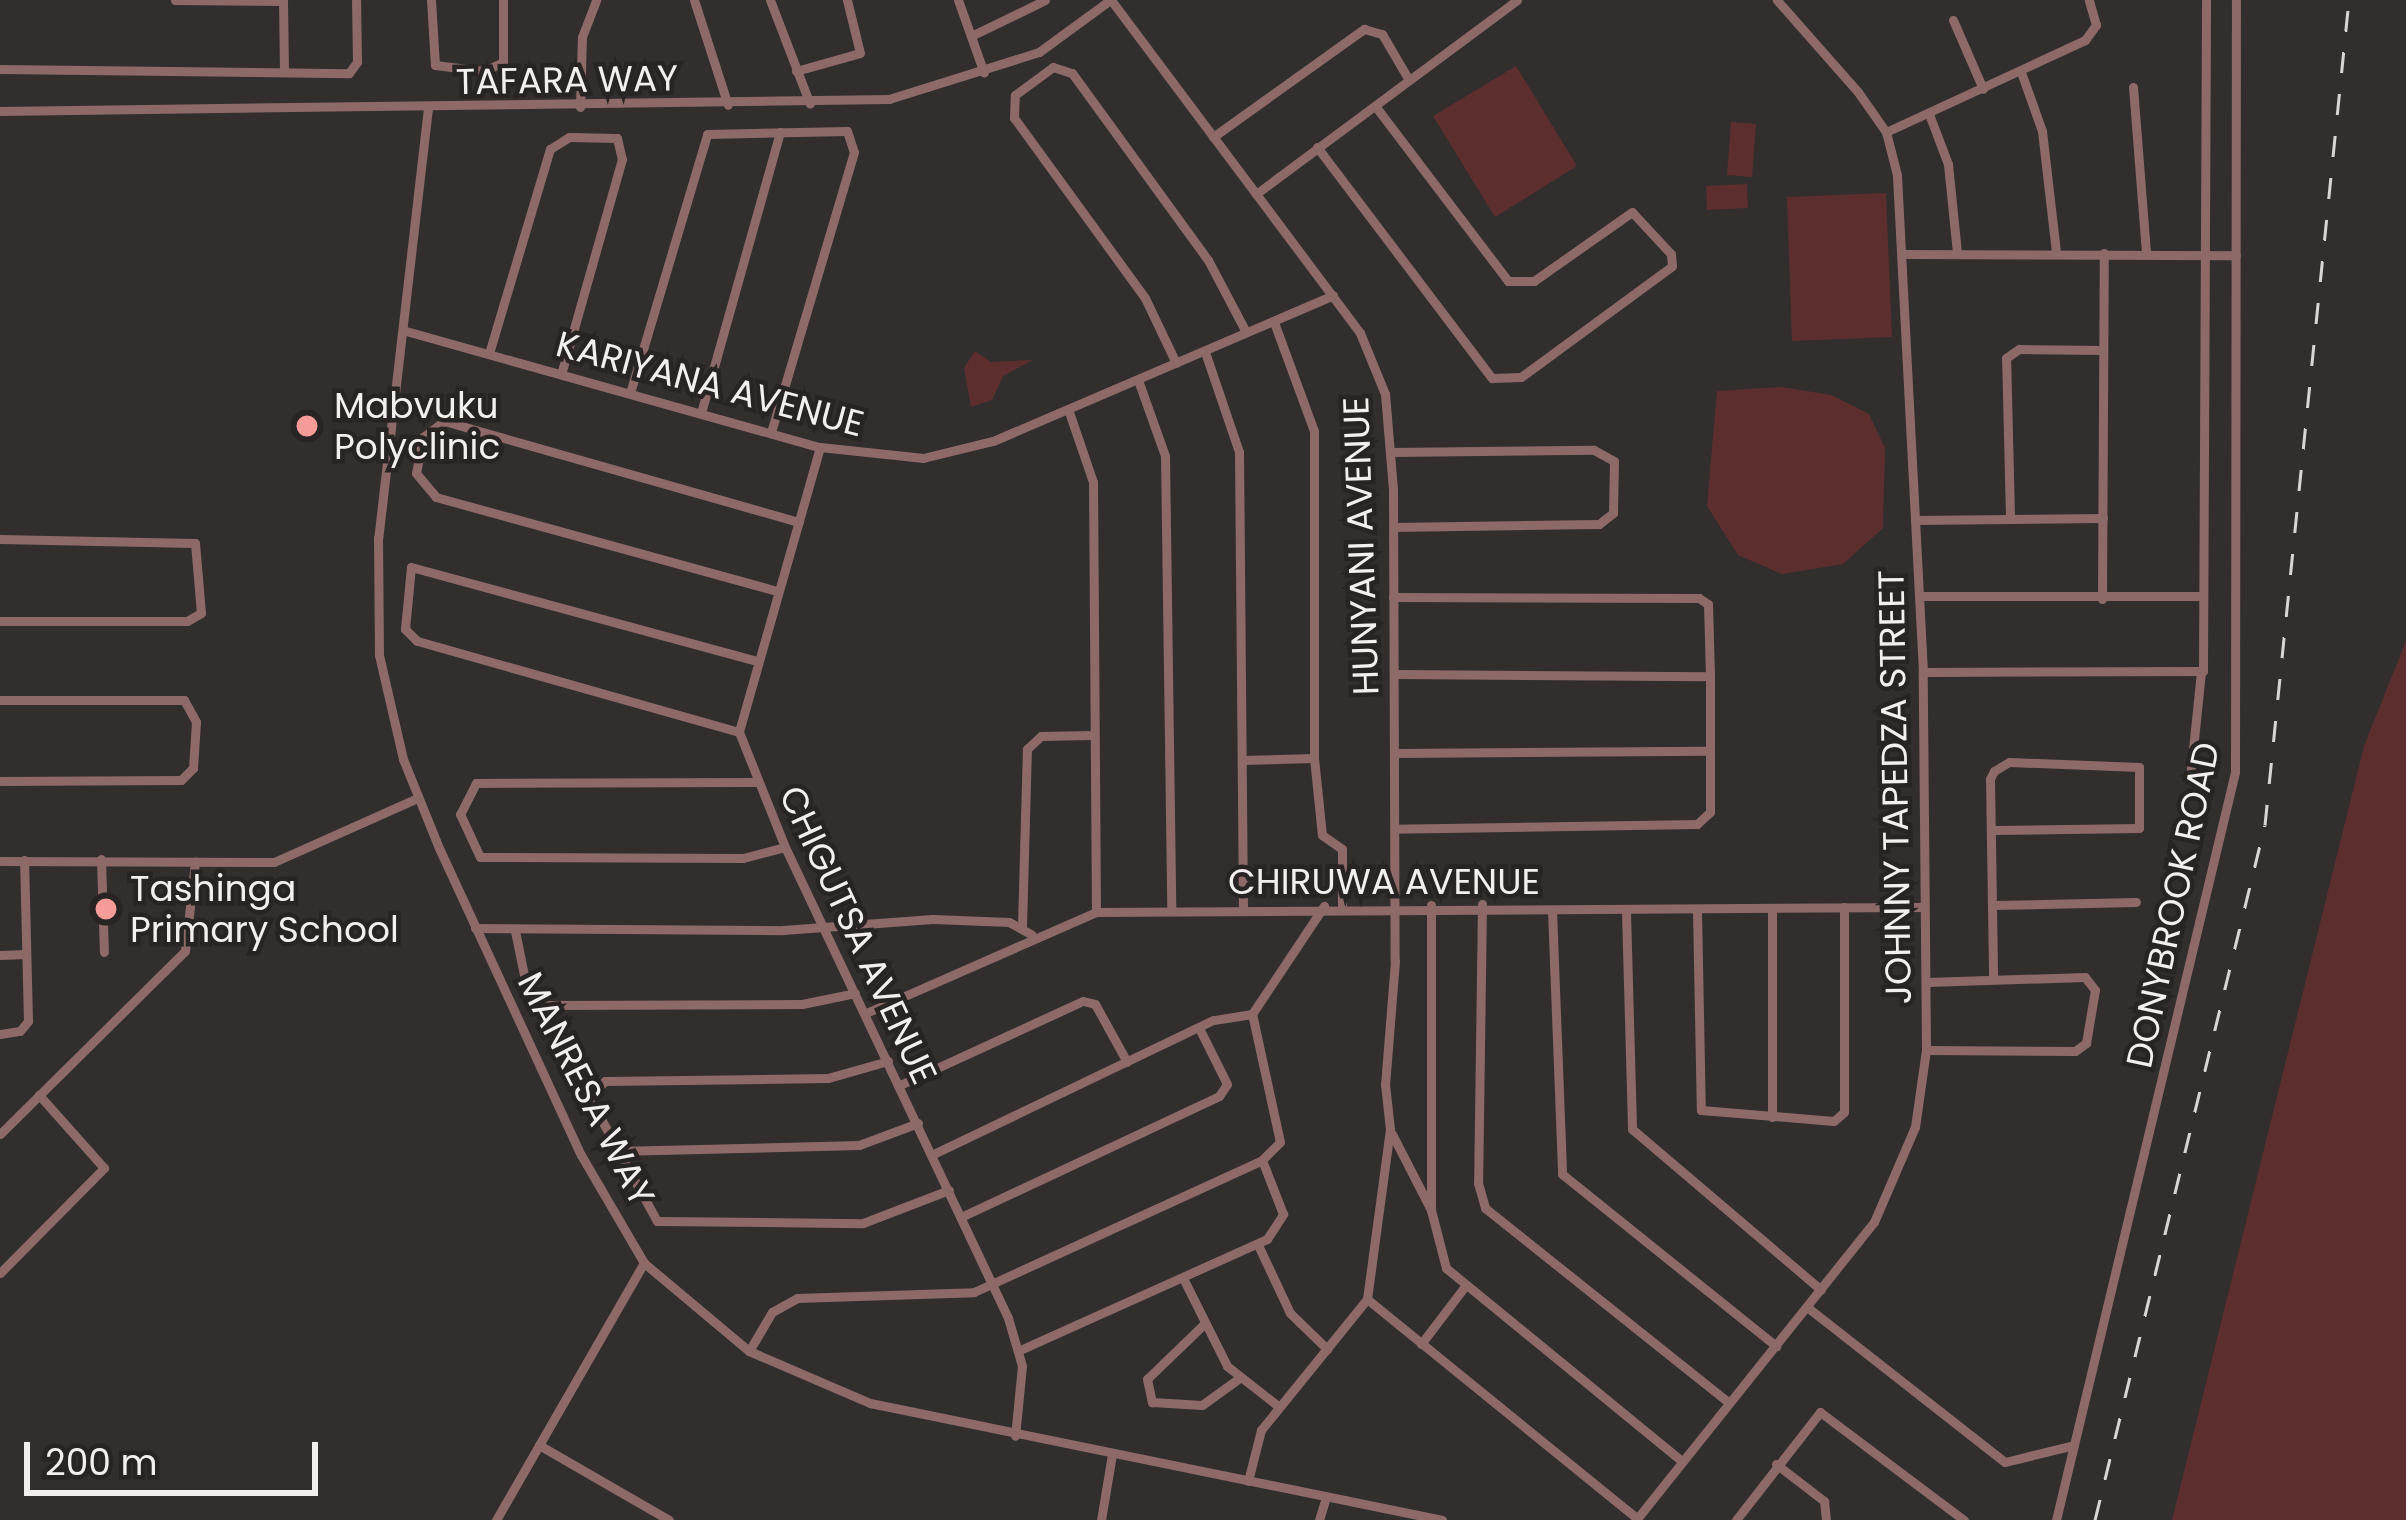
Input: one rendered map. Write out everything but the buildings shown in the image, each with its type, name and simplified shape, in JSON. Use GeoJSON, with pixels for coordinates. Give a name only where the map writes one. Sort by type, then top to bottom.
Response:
{"type":"FeatureCollection","features":[{"type":"Feature","properties":{"kind":"street"},"geometry":{"type":"LineString","coordinates":[[175,0],[283,1],[284,72]]}},
{"type":"Feature","properties":{"kind":"street"},"geometry":{"type":"LineString","coordinates":[[0,69],[352,71],[356,0]]}},
{"type":"Feature","properties":{"kind":"street"},"geometry":{"type":"LineString","coordinates":[[431,0],[435,65],[484,71],[504,60],[503,0]]}},
{"type":"Feature","properties":{"kind":"street"},"geometry":{"type":"LineString","coordinates":[[580,107],[582,37],[596,0]]}},
{"type":"Feature","properties":{"kind":"street"},"geometry":{"type":"LineString","coordinates":[[694,0],[728,105]]}},
{"type":"Feature","properties":{"kind":"street"},"geometry":{"type":"LineString","coordinates":[[770,0],[810,104]]}},
{"type":"Feature","properties":{"kind":"street"},"geometry":{"type":"LineString","coordinates":[[796,71],[860,53],[847,0]]}},
{"type":"Feature","properties":{"kind":"street"},"geometry":{"type":"LineString","coordinates":[[958,0],[985,73]]}},
{"type":"Feature","properties":{"kind":"street","name":"TAFARA WAY"},"geometry":{"type":"LineString","coordinates":[[0,111],[810,104],[918,95],[1039,52],[1111,0]]}},
{"type":"Feature","properties":{"kind":"street","name":"HUNYANI AVENUE"},"geometry":{"type":"LineString","coordinates":[[1111,0],[1333,295],[1381,377],[1391,452],[1393,526],[1395,961],[1385,1084],[1390,1129]]}},
{"type":"Feature","properties":{"kind":"street"},"geometry":{"type":"LineString","coordinates":[[1256,194],[1516,0]]}},
{"type":"Feature","properties":{"kind":"street"},"geometry":{"type":"LineString","coordinates":[[1777,0],[1886,132],[2091,35],[2096,20],[2089,0]]}},
{"type":"Feature","properties":{"kind":"street"},"geometry":{"type":"LineString","coordinates":[[2190,778],[2201,673],[2206,0]]}},
{"type":"Feature","properties":{"kind":"street","name":"DONYBROOK ROAD"},"geometry":{"type":"LineString","coordinates":[[2056,1520],[2235,772],[2236,0]]}},
{"type":"Feature","properties":{"kind":"street"},"geometry":{"type":"LineString","coordinates":[[971,36],[1039,1]]}},
{"type":"Feature","properties":{"kind":"street"},"geometry":{"type":"LineString","coordinates":[[1954,20],[1983,89]]}},
{"type":"Feature","properties":{"kind":"street"},"geometry":{"type":"LineString","coordinates":[[1213,137],[1364,28],[1382,34],[1409,80]]}},
{"type":"Feature","properties":{"kind":"street"},"geometry":{"type":"LineString","coordinates":[[1176,363],[1145,298],[1010,109],[1015,95],[1053,68],[1072,73],[1208,260],[1246,332]]}},
{"type":"Feature","properties":{"kind":"street"},"geometry":{"type":"LineString","coordinates":[[2021,72],[2042,131],[2056,252]]}},
{"type":"Feature","properties":{"kind":"street"},"geometry":{"type":"LineString","coordinates":[[2133,87],[2146,253]]}},
{"type":"Feature","properties":{"kind":"street"},"geometry":{"type":"LineString","coordinates":[[1317,148],[1492,378],[1521,377],[1672,266],[1671,254],[1632,212],[1534,281],[1508,281],[1375,106]]}},
{"type":"Feature","properties":{"kind":"street","name":"MANRESA WAY"},"geometry":{"type":"LineString","coordinates":[[428,108],[406,331],[378,538],[376,620],[387,696],[418,798],[475,928],[581,1155],[644,1263],[749,1351],[870,1403],[1326,1497],[1397,1516],[1442,1520]]}},
{"type":"Feature","properties":{"kind":"street"},"geometry":{"type":"LineString","coordinates":[[1929,114],[1948,164],[1957,253]]}},
{"type":"Feature","properties":{"kind":"street"},"geometry":{"type":"LineString","coordinates":[[630,393],[706,136],[840,130],[855,137],[771,433]]}},
{"type":"Feature","properties":{"kind":"street"},"geometry":{"type":"LineString","coordinates":[[701,413],[780,132]]}},
{"type":"Feature","properties":{"kind":"street","name":"JOHNNY TAPEDZA STREET"},"geometry":{"type":"LineString","coordinates":[[1636,1519],[1874,1222],[1901,1168],[1926,1050],[1923,672],[1903,254],[1886,132]]}},
{"type":"Feature","properties":{"kind":"street"},"geometry":{"type":"LineString","coordinates":[[490,350],[550,149],[569,137],[623,144],[561,374]]}},
{"type":"Feature","properties":{"kind":"street"},"geometry":{"type":"LineString","coordinates":[[2102,599],[2104,253]]}},
{"type":"Feature","properties":{"kind":"street"},"geometry":{"type":"LineString","coordinates":[[1903,254],[2236,255]]}},
{"type":"Feature","properties":{"kind":"street","name":"KARIYANA AVENUE"},"geometry":{"type":"LineString","coordinates":[[406,331],[490,350],[820,448],[885,458],[942,455],[1068,409],[1333,295]]}},
{"type":"Feature","properties":{"kind":"street"},"geometry":{"type":"LineString","coordinates":[[1274,322],[1314,431],[1314,758],[1322,835],[1342,849],[1342,906]]}},
{"type":"Feature","properties":{"kind":"street"},"geometry":{"type":"LineString","coordinates":[[2011,518],[2006,358],[2019,349],[2104,350]]}},
{"type":"Feature","properties":{"kind":"street"},"geometry":{"type":"LineString","coordinates":[[1204,352],[1239,452],[1244,908]]}},
{"type":"Feature","properties":{"kind":"street"},"geometry":{"type":"LineString","coordinates":[[1138,380],[1165,456],[1172,908]]}},
{"type":"Feature","properties":{"kind":"street"},"geometry":{"type":"LineString","coordinates":[[1068,409],[1093,482],[1096,912]]}},
{"type":"Feature","properties":{"kind":"street"},"geometry":{"type":"LineString","coordinates":[[777,591],[436,496],[416,472],[423,437],[444,422],[799,522]]}},
{"type":"Feature","properties":{"kind":"street"},"geometry":{"type":"LineString","coordinates":[[757,661],[412,566],[403,604],[405,628],[417,641],[739,732],[820,448]]}},
{"type":"Feature","properties":{"kind":"street"},"geometry":{"type":"LineString","coordinates":[[1391,452],[1594,450],[1614,461],[1613,513],[1599,524],[1393,526]]}},
{"type":"Feature","properties":{"kind":"street"},"geometry":{"type":"LineString","coordinates":[[1915,520],[2103,518]]}},
{"type":"Feature","properties":{"kind":"street"},"geometry":{"type":"LineString","coordinates":[[0,539],[195,544],[201,596],[201,617],[188,622],[0,621]]}},
{"type":"Feature","properties":{"kind":"street"},"geometry":{"type":"LineString","coordinates":[[1919,596],[2201,596]]}},
{"type":"Feature","properties":{"kind":"street"},"geometry":{"type":"LineString","coordinates":[[1393,597],[1704,600],[1710,676],[1709,814],[1680,827],[1396,829]]}},
{"type":"Feature","properties":{"kind":"street"},"geometry":{"type":"LineString","coordinates":[[1923,672],[2201,673]]}},
{"type":"Feature","properties":{"kind":"street"},"geometry":{"type":"LineString","coordinates":[[1394,674],[1710,676]]}},
{"type":"Feature","properties":{"kind":"street"},"geometry":{"type":"LineString","coordinates":[[0,700],[187,700],[196,722],[193,768],[181,780],[0,781]]}},
{"type":"Feature","properties":{"kind":"street","name":"CHIGUTSA AVENUE"},"geometry":{"type":"LineString","coordinates":[[739,732],[755,782],[963,1216],[1020,1350],[1015,1436]]}},
{"type":"Feature","properties":{"kind":"street"},"geometry":{"type":"LineString","coordinates":[[1022,926],[1027,748],[1041,736],[1092,734]]}},
{"type":"Feature","properties":{"kind":"street"},"geometry":{"type":"LineString","coordinates":[[1394,753],[1709,751]]}},
{"type":"Feature","properties":{"kind":"street"},"geometry":{"type":"LineString","coordinates":[[1242,760],[1314,758]]}},
{"type":"Feature","properties":{"kind":"street"},"geometry":{"type":"LineString","coordinates":[[1993,830],[2135,830],[2144,821],[2139,767],[1999,766],[1990,779],[1993,977]]}},
{"type":"Feature","properties":{"kind":"street"},"geometry":{"type":"LineString","coordinates":[[755,782],[472,786],[460,814],[478,856],[742,858],[785,847]]}},
{"type":"Feature","properties":{"kind":"street"},"geometry":{"type":"LineString","coordinates":[[0,860],[286,859],[418,798]]}},
{"type":"Feature","properties":{"kind":"street"},"geometry":{"type":"LineString","coordinates":[[101,859],[104,952]]}},
{"type":"Feature","properties":{"kind":"street"},"geometry":{"type":"LineString","coordinates":[[0,1034],[20,1031],[28,1021],[24,860]]}},
{"type":"Feature","properties":{"kind":"street"},"geometry":{"type":"LineString","coordinates":[[0,1133],[184,950],[195,862]]}},
{"type":"Feature","properties":{"kind":"street"},"geometry":{"type":"LineString","coordinates":[[1993,904],[2136,902]]}},
{"type":"Feature","properties":{"kind":"street"},"geometry":{"type":"LineString","coordinates":[[1431,904],[1431,1210]]}},
{"type":"Feature","properties":{"kind":"street","name":"CHIRUWA AVENUE"},"geometry":{"type":"LineString","coordinates":[[866,1013],[1032,935],[1096,912],[1431,904],[1626,912],[1924,907]]}},
{"type":"Feature","properties":{"kind":"street"},"geometry":{"type":"LineString","coordinates":[[1482,904],[1478,1183],[1485,1208],[1728,1402]]}},
{"type":"Feature","properties":{"kind":"street"},"geometry":{"type":"LineString","coordinates":[[749,1351],[772,1312],[797,1298],[956,1295],[994,1285],[1262,1160],[1280,1142],[1252,1014],[1324,906]]}},
{"type":"Feature","properties":{"kind":"street"},"geometry":{"type":"LineString","coordinates":[[1697,910],[1700,1106],[1708,1114],[1843,1117],[1844,907]]}},
{"type":"Feature","properties":{"kind":"street"},"geometry":{"type":"LineString","coordinates":[[1772,909],[1772,1117]]}},
{"type":"Feature","properties":{"kind":"street"},"geometry":{"type":"LineString","coordinates":[[1552,910],[1562,1174],[1776,1346]]}},
{"type":"Feature","properties":{"kind":"street"},"geometry":{"type":"LineString","coordinates":[[1626,912],[1632,1130],[1821,1290]]}},
{"type":"Feature","properties":{"kind":"street"},"geometry":{"type":"LineString","coordinates":[[475,928],[515,931],[932,919],[1022,926],[1032,935]]}},
{"type":"Feature","properties":{"kind":"street"},"geometry":{"type":"LineString","coordinates":[[515,931],[524,975],[546,1005],[802,1004],[855,993]]}},
{"type":"Feature","properties":{"kind":"street"},"geometry":{"type":"LineString","coordinates":[[0,955],[26,955]]}},
{"type":"Feature","properties":{"kind":"street"},"geometry":{"type":"LineString","coordinates":[[1926,1050],[2084,1046],[2091,980],[1993,977],[1927,982]]}},
{"type":"Feature","properties":{"kind":"street"},"geometry":{"type":"LineString","coordinates":[[900,1085],[1083,1001],[1095,1004],[1127,1062]]}},
{"type":"Feature","properties":{"kind":"street"},"geometry":{"type":"LineString","coordinates":[[933,1154],[1231,1014],[1252,1014]]}},
{"type":"Feature","properties":{"kind":"street"},"geometry":{"type":"LineString","coordinates":[[963,1216],[1220,1096],[1227,1084],[1200,1030]]}},
{"type":"Feature","properties":{"kind":"street"},"geometry":{"type":"LineString","coordinates":[[888,1061],[828,1078],[596,1086],[589,1097],[650,1216],[863,1223],[949,1190]]}},
{"type":"Feature","properties":{"kind":"street"},"geometry":{"type":"LineString","coordinates":[[0,1274],[104,1168],[39,1095]]}},
{"type":"Feature","properties":{"kind":"street"},"geometry":{"type":"LineString","coordinates":[[616,1151],[859,1145],[918,1124]]}},
{"type":"Feature","properties":{"kind":"street"},"geometry":{"type":"LineString","coordinates":[[1390,1129],[1431,1210],[1446,1268],[1682,1461]]}},
{"type":"Feature","properties":{"kind":"street"},"geometry":{"type":"LineString","coordinates":[[1248,1481],[1257,1437],[1366,1299],[1390,1129]]}},
{"type":"Feature","properties":{"kind":"street"},"geometry":{"type":"LineString","coordinates":[[1020,1350],[1258,1245],[1283,1214],[1262,1160]]}},
{"type":"Feature","properties":{"kind":"street"},"geometry":{"type":"LineString","coordinates":[[1258,1245],[1290,1312],[1327,1349]]}},
{"type":"Feature","properties":{"kind":"street"},"geometry":{"type":"LineString","coordinates":[[500,1519],[644,1263]]}},
{"type":"Feature","properties":{"kind":"street"},"geometry":{"type":"LineString","coordinates":[[1184,1280],[1204,1324],[1238,1378],[1278,1406]]}},
{"type":"Feature","properties":{"kind":"street"},"geometry":{"type":"LineString","coordinates":[[1421,1344],[1466,1285]]}},
{"type":"Feature","properties":{"kind":"street"},"geometry":{"type":"LineString","coordinates":[[1366,1299],[1636,1519]]}},
{"type":"Feature","properties":{"kind":"street"},"geometry":{"type":"LineString","coordinates":[[1807,1307],[2006,1462],[2074,1445]]}},
{"type":"Feature","properties":{"kind":"street"},"geometry":{"type":"LineString","coordinates":[[1204,1324],[1147,1379],[1152,1402],[1202,1405],[1238,1378]]}},
{"type":"Feature","properties":{"kind":"street"},"geometry":{"type":"LineString","coordinates":[[1736,1520],[1809,1419],[1832,1416],[1964,1520]]}},
{"type":"Feature","properties":{"kind":"street"},"geometry":{"type":"LineString","coordinates":[[539,1445],[669,1520]]}},
{"type":"Feature","properties":{"kind":"street"},"geometry":{"type":"LineString","coordinates":[[1112,1454],[1102,1519],[1117,1520]]}},
{"type":"Feature","properties":{"kind":"street"},"geometry":{"type":"LineString","coordinates":[[1776,1464],[1824,1501],[1826,1520]]}},
{"type":"Feature","properties":{"kind":"street"},"geometry":{"type":"LineString","coordinates":[[1319,1520],[1326,1497]]}},
{"type":"Feature","properties":{"kind":"shaded area"},"geometry":{"type":"Polygon","coordinates":[[[1516,66],[1577,166],[1495,217],[1433,116],[1516,66]]]}},
{"type":"Feature","properties":{"kind":"shaded area"},"geometry":{"type":"Polygon","coordinates":[[[1731,122],[1756,124],[1752,177],[1727,175],[1731,122]]]}},
{"type":"Feature","properties":{"kind":"shaded area"},"geometry":{"type":"Polygon","coordinates":[[[1747,184],[1748,208],[1707,210],[1706,186],[1747,184]]]}},
{"type":"Feature","properties":{"kind":"shaded area"},"geometry":{"type":"Polygon","coordinates":[[[1886,193],[1892,337],[1792,341],[1787,197],[1886,193]]]}},
{"type":"Feature","properties":{"kind":"shaded area"},"geometry":{"type":"Polygon","coordinates":[[[975,351],[991,362],[1033,360],[1003,376],[992,400],[971,407],[964,368],[975,351]]]}},
{"type":"Feature","properties":{"kind":"shaded area"},"geometry":{"type":"Polygon","coordinates":[[[1782,387],[1831,395],[1869,414],[1885,448],[1883,528],[1843,564],[1782,574],[1738,555],[1707,506],[1717,391],[1782,387]]]}},
{"type":"Feature","properties":{"kind":"shaded area"},"geometry":{"type":"Polygon","coordinates":[[[2406,641],[2406,1520],[2172,1520],[2364,746],[2406,641]]]}},
{"type":"Feature","properties":{"kind":"railway"},"geometry":{"type":"LineString","coordinates":[[2095,1520],[2265,825],[2349,0]]}},
{"type":"Feature","properties":{"kind":"place","name":"Mabvuku Polyclinic"},"geometry":{"type":"Point","coordinates":[307,426]}},
{"type":"Feature","properties":{"kind":"place","name":"Tashinga Primary School"},"geometry":{"type":"Point","coordinates":[106,909]}}]}
